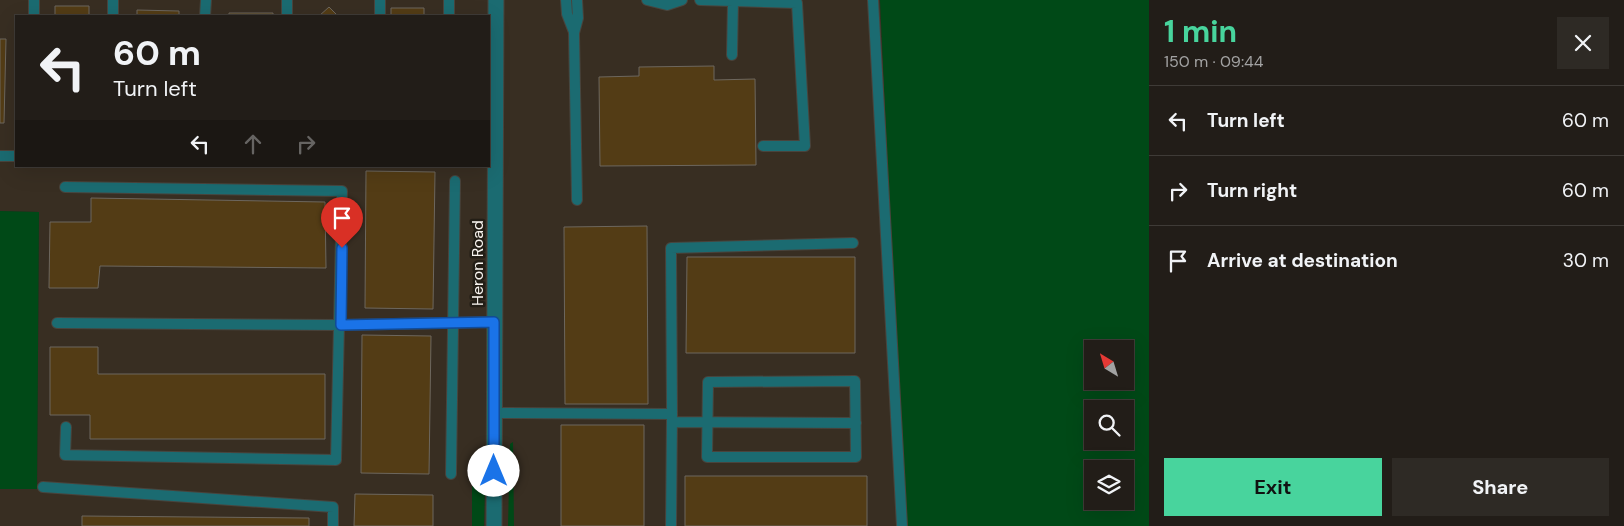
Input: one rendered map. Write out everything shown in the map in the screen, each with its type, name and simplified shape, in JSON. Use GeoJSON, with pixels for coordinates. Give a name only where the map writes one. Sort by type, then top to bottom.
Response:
{"type":"FeatureCollection","features":[{"type":"Feature","properties":{"kind":"street","name":"Heron Road"},"geometry":{"type":"LineString","coordinates":[[494,526],[496,0]]}},
{"type":"Feature","properties":{"kind":"lane"},"geometry":{"type":"LineString","coordinates":[[34,0],[34,15]]}},
{"type":"Feature","properties":{"kind":"lane"},"geometry":{"type":"LineString","coordinates":[[113,0],[113,15]]}},
{"type":"Feature","properties":{"kind":"lane"},"geometry":{"type":"LineString","coordinates":[[205,15],[206,0]]}},
{"type":"Feature","properties":{"kind":"lane"},"geometry":{"type":"LineString","coordinates":[[287,0],[287,15]]}},
{"type":"Feature","properties":{"kind":"lane"},"geometry":{"type":"LineString","coordinates":[[380,0],[380,15]]}},
{"type":"Feature","properties":{"kind":"lane"},"geometry":{"type":"LineString","coordinates":[[449,15],[450,0]]}},
{"type":"Feature","properties":{"kind":"lane"},"geometry":{"type":"LineString","coordinates":[[566,0],[567,14],[574,33]]}},
{"type":"Feature","properties":{"kind":"lane"},"geometry":{"type":"LineString","coordinates":[[577,0],[578,18],[574,33],[577,200]]}},
{"type":"Feature","properties":{"kind":"lane"},"geometry":{"type":"LineString","coordinates":[[647,0],[667,5],[682,0]]}},
{"type":"Feature","properties":{"kind":"lane"},"geometry":{"type":"LineString","coordinates":[[700,0],[797,3],[805,146],[763,146]]}},
{"type":"Feature","properties":{"kind":"lane"},"geometry":{"type":"LineString","coordinates":[[873,0],[902,526]]}},
{"type":"Feature","properties":{"kind":"lane"},"geometry":{"type":"LineString","coordinates":[[732,55],[733,1]]}},
{"type":"Feature","properties":{"kind":"lane"},"geometry":{"type":"LineString","coordinates":[[0,156],[15,156]]}},
{"type":"Feature","properties":{"kind":"lane"},"geometry":{"type":"LineString","coordinates":[[451,474],[455,181]]}},
{"type":"Feature","properties":{"kind":"lane"},"geometry":{"type":"LineString","coordinates":[[65,187],[342,191],[341,325],[336,460],[66,455],[66,427]]}},
{"type":"Feature","properties":{"kind":"lane"},"geometry":{"type":"LineString","coordinates":[[671,526],[671,248],[853,243]]}},
{"type":"Feature","properties":{"kind":"lane"},"geometry":{"type":"LineString","coordinates":[[57,323],[341,325],[494,322]]}},
{"type":"Feature","properties":{"kind":"lane"},"geometry":{"type":"LineString","coordinates":[[855,381],[856,423],[856,457],[707,457],[708,382],[855,381]]}},
{"type":"Feature","properties":{"kind":"lane"},"geometry":{"type":"LineString","coordinates":[[494,412],[672,418],[708,422],[856,423]]}},
{"type":"Feature","properties":{"kind":"lane"},"geometry":{"type":"LineString","coordinates":[[43,487],[333,507],[333,526]]}},
{"type":"Feature","properties":{"kind":"shaded area"},"geometry":{"type":"Polygon","coordinates":[[[0,0],[1149,0],[1149,526],[0,526],[0,489],[37,489],[39,212],[0,211],[0,0]]]}},
{"type":"Feature","properties":{"kind":"green space"},"geometry":{"type":"Polygon","coordinates":[[[880,0],[1149,0],[1149,526],[907,526],[897,370],[880,0]]]}},
{"type":"Feature","properties":{"kind":"green space"},"geometry":{"type":"Polygon","coordinates":[[[0,211],[39,212],[37,489],[0,489],[0,211]]]}},
{"type":"Feature","properties":{"kind":"green space"},"geometry":{"type":"Polygon","coordinates":[[[513,442],[514,526],[508,526],[510,444],[513,442]]]}},
{"type":"Feature","properties":{"kind":"green space"},"geometry":{"type":"Polygon","coordinates":[[[472,486],[485,486],[484,526],[472,526],[472,486]]]}},
{"type":"Feature","properties":{"kind":"building"},"geometry":{"type":"Polygon","coordinates":[[[55,6],[89,6],[89,15],[55,15],[55,6]]]}},
{"type":"Feature","properties":{"kind":"building"},"geometry":{"type":"Polygon","coordinates":[[[329,7],[337,15],[320,15],[329,7]]]}},
{"type":"Feature","properties":{"kind":"building"},"geometry":{"type":"Polygon","coordinates":[[[391,8],[424,8],[424,15],[391,15],[391,8]]]}},
{"type":"Feature","properties":{"kind":"building"},"geometry":{"type":"Polygon","coordinates":[[[137,10],[179,11],[179,15],[137,15],[137,10]]]}},
{"type":"Feature","properties":{"kind":"building"},"geometry":{"type":"Polygon","coordinates":[[[229,13],[273,13],[273,15],[229,15],[229,13]]]}},
{"type":"Feature","properties":{"kind":"building"},"geometry":{"type":"Polygon","coordinates":[[[0,39],[6,39],[4,123],[0,123],[0,39]]]}},
{"type":"Feature","properties":{"kind":"building"},"geometry":{"type":"Polygon","coordinates":[[[714,66],[714,80],[755,79],[756,165],[600,166],[599,77],[639,76],[639,67],[714,66]]]}},
{"type":"Feature","properties":{"kind":"building"},"geometry":{"type":"Polygon","coordinates":[[[366,171],[435,172],[433,309],[365,308],[366,171]]]}},
{"type":"Feature","properties":{"kind":"building"},"geometry":{"type":"Polygon","coordinates":[[[91,198],[325,202],[326,268],[100,266],[98,288],[49,288],[50,222],[91,222],[91,198]]]}},
{"type":"Feature","properties":{"kind":"building"},"geometry":{"type":"Polygon","coordinates":[[[647,226],[648,404],[565,404],[564,227],[647,226]]]}},
{"type":"Feature","properties":{"kind":"building"},"geometry":{"type":"Polygon","coordinates":[[[687,257],[855,257],[855,353],[686,353],[687,257]]]}},
{"type":"Feature","properties":{"kind":"building"},"geometry":{"type":"Polygon","coordinates":[[[362,335],[431,336],[429,474],[361,473],[362,335]]]}},
{"type":"Feature","properties":{"kind":"building"},"geometry":{"type":"Polygon","coordinates":[[[50,347],[98,347],[98,374],[325,374],[325,439],[90,439],[90,415],[50,415],[50,347]]]}},
{"type":"Feature","properties":{"kind":"building"},"geometry":{"type":"Polygon","coordinates":[[[561,425],[644,425],[644,526],[561,526],[561,425]]]}},
{"type":"Feature","properties":{"kind":"building"},"geometry":{"type":"Polygon","coordinates":[[[685,476],[867,476],[867,526],[685,526],[685,476]]]}},
{"type":"Feature","properties":{"kind":"building"},"geometry":{"type":"Polygon","coordinates":[[[355,494],[433,495],[433,526],[354,526],[355,494]]]}},
{"type":"Feature","properties":{"kind":"building"},"geometry":{"type":"Polygon","coordinates":[[[82,516],[309,518],[309,526],[82,526],[82,516]]]}},
{"type":"Feature","properties":{"kind":"route"},"geometry":{"type":"LineString","coordinates":[[342,248],[341,325],[494,322],[494,471]]}}]}
